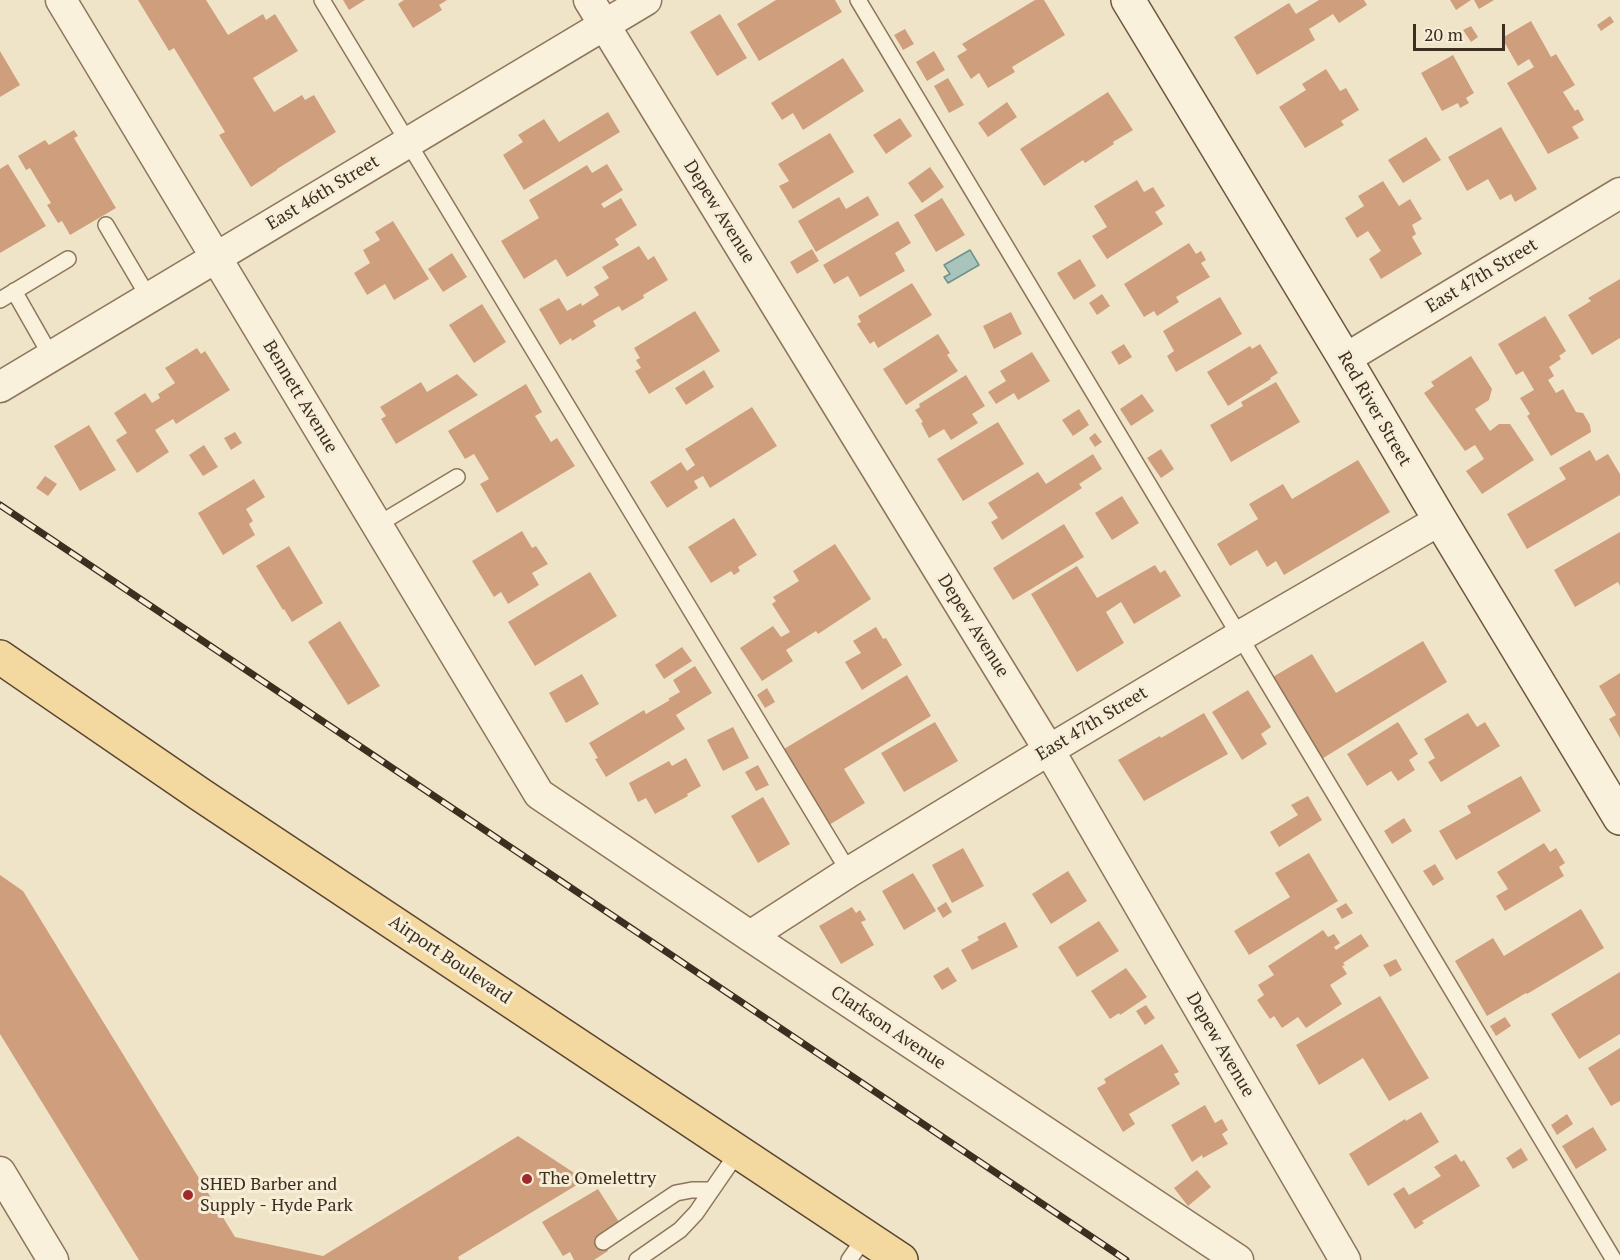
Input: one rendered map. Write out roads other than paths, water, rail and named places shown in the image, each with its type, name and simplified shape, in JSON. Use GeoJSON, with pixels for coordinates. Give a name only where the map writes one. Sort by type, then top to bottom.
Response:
{"type":"FeatureCollection","features":[{"type":"Feature","properties":{"kind":"main road","name":"Airport Boulevard"},"geometry":{"type":"LineString","coordinates":[[0,657],[201,795],[738,1152],[857,1248],[901,1260]]}},
{"type":"Feature","properties":{"kind":"street","name":"Bennett Avenue"},"geometry":{"type":"LineString","coordinates":[[61,0],[539,794]]}},
{"type":"Feature","properties":{"kind":"street","name":"East 46th Street"},"geometry":{"type":"LineString","coordinates":[[0,387],[408,143],[596,13],[646,0]]}},
{"type":"Feature","properties":{"kind":"street","name":"Red River Street"},"geometry":{"type":"LineString","coordinates":[[1128,0],[1620,818]]}},
{"type":"Feature","properties":{"kind":"street","name":"Depew Avenue"},"geometry":{"type":"LineString","coordinates":[[596,13],[1049,750],[1345,1260]]}},
{"type":"Feature","properties":{"kind":"street","name":"East 47th Street"},"geometry":{"type":"LineString","coordinates":[[1345,359],[1620,193]]}},
{"type":"Feature","properties":{"kind":"street","name":"East 47th Street"},"geometry":{"type":"LineString","coordinates":[[750,936],[849,872],[1049,750],[1440,520]]}},
{"type":"Feature","properties":{"kind":"street","name":"Clarkson Avenue"},"geometry":{"type":"LineString","coordinates":[[539,794],[1238,1260]]}},
{"type":"Feature","properties":{"kind":"street"},"geometry":{"type":"LineString","coordinates":[[0,1172],[53,1260]]}},
{"type":"Feature","properties":{"kind":"lane"},"geometry":{"type":"LineString","coordinates":[[322,0],[849,872]]}},
{"type":"Feature","properties":{"kind":"lane"},"geometry":{"type":"LineString","coordinates":[[858,0],[1614,1260]]}},
{"type":"Feature","properties":{"kind":"lane"},"geometry":{"type":"LineString","coordinates":[[106,225],[149,298]]}},
{"type":"Feature","properties":{"kind":"lane"},"geometry":{"type":"LineString","coordinates":[[0,300],[68,259]]}},
{"type":"Feature","properties":{"kind":"lane"},"geometry":{"type":"LineString","coordinates":[[14,291],[51,356]]}},
{"type":"Feature","properties":{"kind":"lane"},"geometry":{"type":"LineString","coordinates":[[376,525],[457,477]]}},
{"type":"Feature","properties":{"kind":"lane"},"geometry":{"type":"LineString","coordinates":[[637,1260],[680,1230],[696,1213],[738,1152]]}},
{"type":"Feature","properties":{"kind":"lane"},"geometry":{"type":"LineString","coordinates":[[603,1242],[676,1194],[693,1190],[712,1190]]}},
{"type":"Feature","properties":{"kind":"water"},"geometry":{"type":"Polygon","coordinates":[[[970,250],[979,265],[948,283],[944,277],[950,274],[944,265],[970,250]]]}},
{"type":"Feature","properties":{"kind":"railway"},"geometry":{"type":"LineString","coordinates":[[0,505],[1126,1260]]}},
{"type":"Feature","properties":{"kind":"place","name":"The Omelettry"},"geometry":{"type":"Point","coordinates":[527,1179]}},
{"type":"Feature","properties":{"kind":"place","name":"SHED Barber and Supply - Hyde Park"},"geometry":{"type":"Point","coordinates":[188,1195]}}]}
